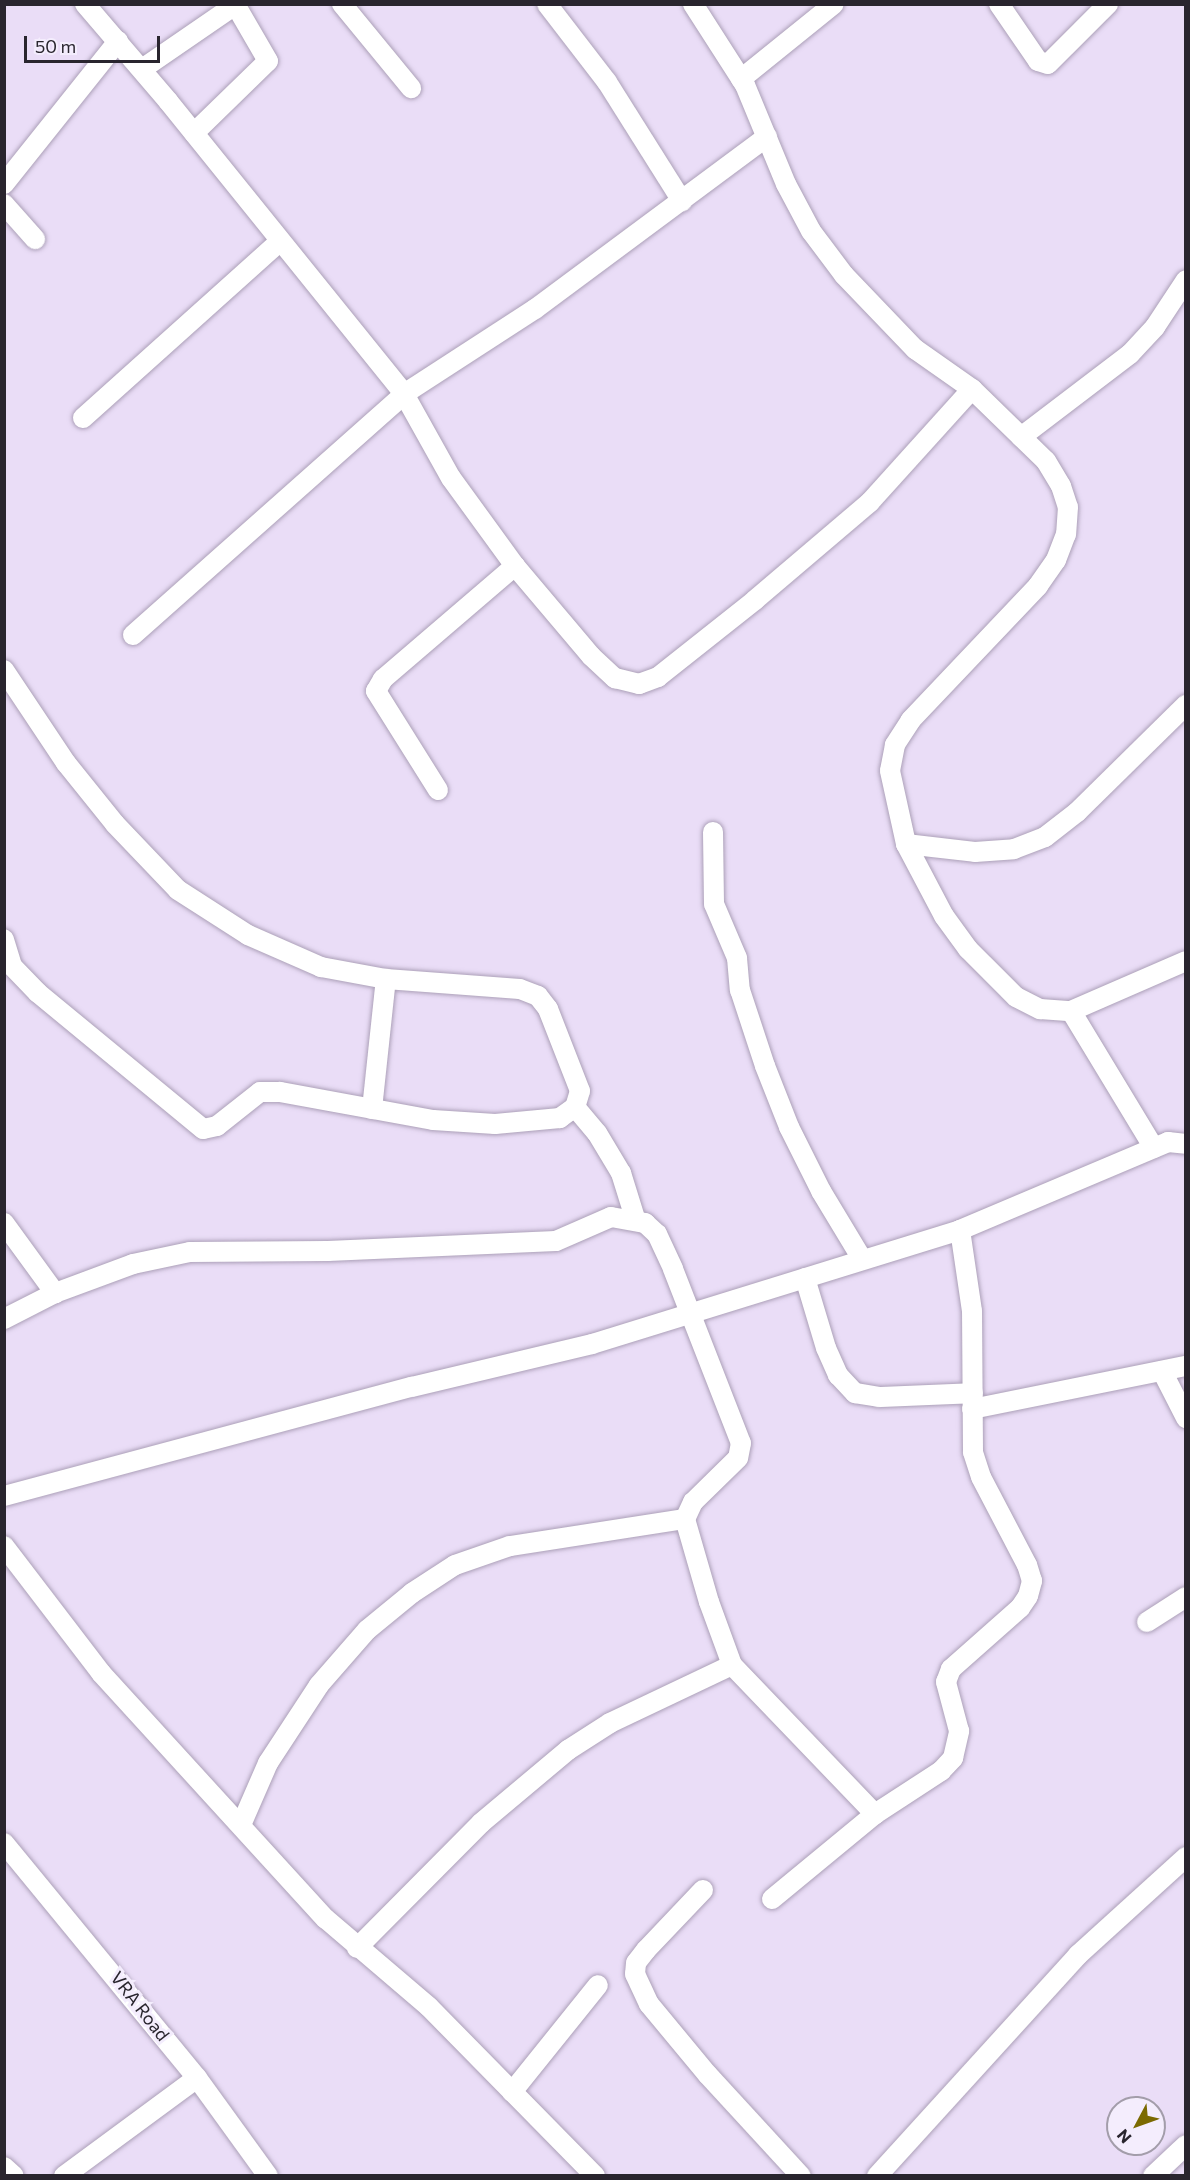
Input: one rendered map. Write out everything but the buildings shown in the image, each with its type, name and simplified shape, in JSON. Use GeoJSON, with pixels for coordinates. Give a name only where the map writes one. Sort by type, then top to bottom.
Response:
{"type":"FeatureCollection","features":[{"type":"Feature","properties":{"kind":"street"},"geometry":{"type":"LineString","coordinates":[[342,4],[411,88]]}},
{"type":"Feature","properties":{"kind":"street"},"geometry":{"type":"LineString","coordinates":[[547,4],[607,82],[682,201]]}},
{"type":"Feature","properties":{"kind":"street"},"geometry":{"type":"LineString","coordinates":[[693,4],[741,79],[786,184],[811,231],[844,275],[915,349],[972,389],[1046,461],[1061,486],[1068,507],[1066,534],[1056,560],[1038,586],[910,720],[895,745],[890,771],[906,844],[944,916],[993,975],[1016,997],[1040,1009],[1071,1011],[1185,961]]}},
{"type":"Feature","properties":{"kind":"street"},"geometry":{"type":"LineString","coordinates":[[741,79],[834,4]]}},
{"type":"Feature","properties":{"kind":"street"},"geometry":{"type":"LineString","coordinates":[[999,4],[1038,61],[1048,64],[1108,4]]}},
{"type":"Feature","properties":{"kind":"street"},"geometry":{"type":"LineString","coordinates":[[142,69],[235,5],[268,61],[194,133]]}},
{"type":"Feature","properties":{"kind":"street"},"geometry":{"type":"LineString","coordinates":[[95,8],[118,40],[404,394],[451,478],[515,566],[591,656],[615,678],[639,684],[658,677],[833,536],[870,502],[972,389]]}},
{"type":"Feature","properties":{"kind":"street"},"geometry":{"type":"LineString","coordinates":[[4,184],[118,40]]}},
{"type":"Feature","properties":{"kind":"street"},"geometry":{"type":"LineString","coordinates":[[133,635],[404,394],[535,309],[767,136]]}},
{"type":"Feature","properties":{"kind":"street"},"geometry":{"type":"LineString","coordinates":[[4,204],[35,240]]}},
{"type":"Feature","properties":{"kind":"street"},"geometry":{"type":"LineString","coordinates":[[83,418],[280,240]]}},
{"type":"Feature","properties":{"kind":"street"},"geometry":{"type":"LineString","coordinates":[[1021,437],[1130,354],[1155,327],[1185,280]]}},
{"type":"Feature","properties":{"kind":"street"},"geometry":{"type":"LineString","coordinates":[[438,790],[381,706],[376,691],[383,678],[515,566]]}},
{"type":"Feature","properties":{"kind":"street"},"geometry":{"type":"LineString","coordinates":[[4,670],[66,764],[115,824],[178,890],[248,936],[321,967],[386,979],[520,989],[538,996],[548,1009],[580,1091],[575,1107],[560,1118],[495,1124],[433,1120],[260,1092],[217,1126],[203,1129],[8,969],[4,939]]}},
{"type":"Feature","properties":{"kind":"street"},"geometry":{"type":"LineString","coordinates":[[906,844],[975,852],[1014,849],[1045,837],[1077,812],[1185,705]]}},
{"type":"Feature","properties":{"kind":"street"},"geometry":{"type":"LineString","coordinates":[[713,832],[714,904],[737,958],[740,990],[765,1066],[816,1181],[862,1259]]}},
{"type":"Feature","properties":{"kind":"street"},"geometry":{"type":"LineString","coordinates":[[372,1109],[386,979]]}},
{"type":"Feature","properties":{"kind":"street"},"geometry":{"type":"LineString","coordinates":[[1071,1011],[1154,1148]]}},
{"type":"Feature","properties":{"kind":"street"},"geometry":{"type":"LineString","coordinates":[[575,1107],[597,1133],[621,1173],[635,1218]]}},
{"type":"Feature","properties":{"kind":"street"},"geometry":{"type":"LineString","coordinates":[[4,1496],[354,1401],[592,1344],[960,1230],[1168,1142],[1185,1144]]}},
{"type":"Feature","properties":{"kind":"street"},"geometry":{"type":"LineString","coordinates":[[4,1319],[55,1293],[133,1264],[190,1252],[328,1251],[556,1241],[611,1217],[635,1218],[657,1234],[741,1443],[738,1458],[693,1502],[685,1519],[709,1602],[732,1665],[875,1814]]}},
{"type":"Feature","properties":{"kind":"street"},"geometry":{"type":"LineString","coordinates":[[4,1223],[55,1293]]}},
{"type":"Feature","properties":{"kind":"street"},"geometry":{"type":"LineString","coordinates":[[772,1899],[875,1814],[941,1771],[953,1758],[959,1731],[946,1682],[951,1669],[1020,1608],[1032,1581],[1027,1565],[981,1477],[973,1452],[972,1311],[960,1230]]}},
{"type":"Feature","properties":{"kind":"street"},"geometry":{"type":"LineString","coordinates":[[805,1278],[826,1348],[838,1375],[855,1393],[879,1397],[972,1401],[1185,1366]]}},
{"type":"Feature","properties":{"kind":"street"},"geometry":{"type":"LineString","coordinates":[[1162,1371],[1185,1418]]}},
{"type":"Feature","properties":{"kind":"street"},"geometry":{"type":"LineString","coordinates":[[241,1826],[268,1764],[318,1685],[367,1630],[412,1593],[455,1565],[510,1545],[685,1519]]}},
{"type":"Feature","properties":{"kind":"street"},"geometry":{"type":"LineString","coordinates":[[4,1546],[101,1673],[241,1826],[357,1948],[429,2007],[595,2175]]}},
{"type":"Feature","properties":{"kind":"street"},"geometry":{"type":"LineString","coordinates":[[1147,1622],[1185,1597]]}},
{"type":"Feature","properties":{"kind":"street"},"geometry":{"type":"LineString","coordinates":[[357,1948],[481,1823],[568,1750],[610,1723],[732,1665]]}},
{"type":"Feature","properties":{"kind":"street","name":"VRA Road"},"geometry":{"type":"LineString","coordinates":[[4,1843],[197,2078],[268,2175]]}},
{"type":"Feature","properties":{"kind":"street"},"geometry":{"type":"LineString","coordinates":[[877,2175],[1078,1955],[1185,1857]]}},
{"type":"Feature","properties":{"kind":"street"},"geometry":{"type":"LineString","coordinates":[[703,1890],[646,1950],[636,1963],[635,1974],[649,2004],[708,2075],[801,2175]]}},
{"type":"Feature","properties":{"kind":"street"},"geometry":{"type":"LineString","coordinates":[[512,2092],[598,1986]]}},
{"type":"Feature","properties":{"kind":"street"},"geometry":{"type":"LineString","coordinates":[[64,2175],[197,2078]]}},
{"type":"Feature","properties":{"kind":"street"},"geometry":{"type":"LineString","coordinates":[[1153,2175],[1185,2145]]}},
{"type":"Feature","properties":{"kind":"street"},"geometry":{"type":"LineString","coordinates":[[4,2167],[14,2175]]}}]}
